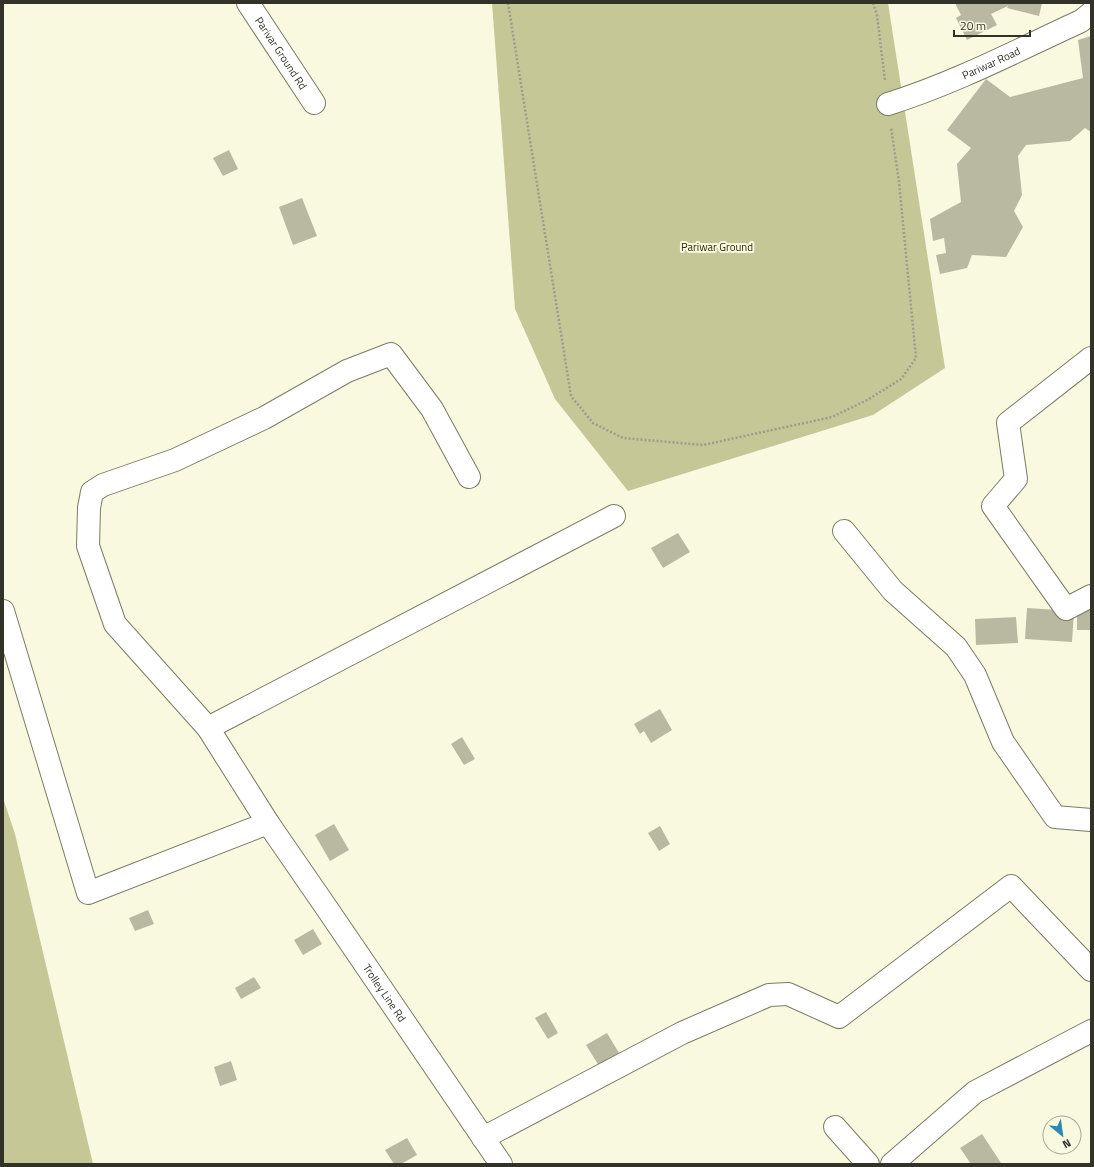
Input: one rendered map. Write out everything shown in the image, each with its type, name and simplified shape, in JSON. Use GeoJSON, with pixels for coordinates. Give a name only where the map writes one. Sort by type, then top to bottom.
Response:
{"type":"FeatureCollection","features":[{"type":"Feature","properties":{"kind":"street","name":"Parivar Ground Rd"},"geometry":{"type":"LineString","coordinates":[[248,3],[314,103]]}},
{"type":"Feature","properties":{"kind":"street","name":"Pariwar Road"},"geometry":{"type":"LineString","coordinates":[[888,104],[982,67],[1081,20],[1091,13]]}},
{"type":"Feature","properties":{"kind":"street","name":"Trolley Line Rd"},"geometry":{"type":"LineString","coordinates":[[469,477],[432,408],[391,354],[347,371],[264,418],[182,457],[103,485],[92,492],[89,508],[88,546],[116,624],[208,728],[268,823],[501,1164]]}},
{"type":"Feature","properties":{"kind":"street"},"geometry":{"type":"LineString","coordinates":[[1091,358],[1008,423],[1016,479],[994,506],[1066,609],[1091,596]]}},
{"type":"Feature","properties":{"kind":"street"},"geometry":{"type":"LineString","coordinates":[[208,728],[614,516]]}},
{"type":"Feature","properties":{"kind":"street"},"geometry":{"type":"LineString","coordinates":[[844,531],[893,591],[956,647],[975,675],[1003,742],[1056,817],[1091,820]]}},
{"type":"Feature","properties":{"kind":"street"},"geometry":{"type":"LineString","coordinates":[[3,610],[88,893],[268,823]]}},
{"type":"Feature","properties":{"kind":"street"},"geometry":{"type":"LineString","coordinates":[[483,1138],[682,1033],[769,995],[788,994],[839,1017],[1011,886],[1091,970]]}},
{"type":"Feature","properties":{"kind":"street"},"geometry":{"type":"LineString","coordinates":[[892,1164],[975,1092],[1091,1031]]}},
{"type":"Feature","properties":{"kind":"street"},"geometry":{"type":"LineString","coordinates":[[835,1127],[868,1164]]}},
{"type":"Feature","properties":{"kind":"path"},"geometry":{"type":"LineString","coordinates":[[508,3],[571,396],[593,423],[623,438],[703,445],[832,417],[869,399],[902,379],[916,358],[899,182],[877,15],[873,3]]}},
{"type":"Feature","properties":{"kind":"green space","name":"Pariwar Ground"},"geometry":{"type":"Polygon","coordinates":[[[492,3],[888,3],[945,368],[873,415],[628,491],[555,399],[515,309],[492,3]]]}},
{"type":"Feature","properties":{"kind":"green space"},"geometry":{"type":"Polygon","coordinates":[[[3,798],[15,834],[93,1164],[3,1164],[3,798]]]}},
{"type":"Feature","properties":{"kind":"building"},"geometry":{"type":"Polygon","coordinates":[[[955,3],[1042,3],[1039,16],[1007,8],[1008,6],[991,14],[997,25],[967,40],[956,18],[961,15],[955,3]]]}},
{"type":"Feature","properties":{"kind":"building"},"geometry":{"type":"Polygon","coordinates":[[[1091,36],[1091,132],[1085,128],[1070,141],[1026,145],[1018,156],[1022,195],[1014,211],[1023,227],[1006,257],[972,255],[967,268],[940,274],[936,255],[946,253],[944,238],[933,241],[930,219],[961,202],[957,164],[971,148],[947,130],[986,79],[1010,97],[1083,78],[1078,40],[1091,36]]]}},
{"type":"Feature","properties":{"kind":"building"},"geometry":{"type":"Polygon","coordinates":[[[229,150],[238,169],[223,176],[213,158],[229,150]]]}},
{"type":"Feature","properties":{"kind":"building"},"geometry":{"type":"Polygon","coordinates":[[[302,198],[317,236],[293,245],[279,207],[302,198]]]}},
{"type":"Feature","properties":{"kind":"building"},"geometry":{"type":"Polygon","coordinates":[[[678,533],[690,552],[663,568],[651,548],[678,533]]]}},
{"type":"Feature","properties":{"kind":"building"},"geometry":{"type":"Polygon","coordinates":[[[1077,605],[1091,605],[1091,630],[1077,630],[1077,605]]]}},
{"type":"Feature","properties":{"kind":"building"},"geometry":{"type":"Polygon","coordinates":[[[1027,608],[1074,611],[1072,642],[1025,639],[1027,608]]]}},
{"type":"Feature","properties":{"kind":"building"},"geometry":{"type":"Polygon","coordinates":[[[1016,617],[1018,643],[976,645],[975,619],[1016,617]]]}},
{"type":"Feature","properties":{"kind":"building"},"geometry":{"type":"Polygon","coordinates":[[[660,709],[672,730],[651,743],[644,731],[640,734],[634,724],[660,709]]]}},
{"type":"Feature","properties":{"kind":"building"},"geometry":{"type":"Polygon","coordinates":[[[462,737],[475,759],[464,765],[451,744],[462,737]]]}},
{"type":"Feature","properties":{"kind":"building"},"geometry":{"type":"Polygon","coordinates":[[[334,824],[349,850],[330,861],[315,835],[334,824]]]}},
{"type":"Feature","properties":{"kind":"building"},"geometry":{"type":"Polygon","coordinates":[[[660,826],[670,844],[659,851],[648,833],[660,826]]]}},
{"type":"Feature","properties":{"kind":"building"},"geometry":{"type":"Polygon","coordinates":[[[148,910],[154,924],[135,931],[129,918],[148,910]]]}},
{"type":"Feature","properties":{"kind":"building"},"geometry":{"type":"Polygon","coordinates":[[[313,929],[322,944],[303,955],[294,940],[313,929]]]}},
{"type":"Feature","properties":{"kind":"building"},"geometry":{"type":"Polygon","coordinates":[[[254,977],[261,988],[241,999],[235,988],[254,977]]]}},
{"type":"Feature","properties":{"kind":"building"},"geometry":{"type":"Polygon","coordinates":[[[546,1012],[558,1033],[548,1039],[535,1018],[546,1012]]]}},
{"type":"Feature","properties":{"kind":"building"},"geometry":{"type":"Polygon","coordinates":[[[607,1033],[619,1053],[599,1066],[586,1045],[607,1033]]]}},
{"type":"Feature","properties":{"kind":"building"},"geometry":{"type":"Polygon","coordinates":[[[231,1061],[237,1080],[220,1086],[214,1067],[231,1061]]]}},
{"type":"Feature","properties":{"kind":"building"},"geometry":{"type":"Polygon","coordinates":[[[982,1134],[1001,1163],[971,1164],[960,1148],[982,1134]]]}},
{"type":"Feature","properties":{"kind":"building"},"geometry":{"type":"Polygon","coordinates":[[[407,1138],[417,1155],[401,1164],[394,1164],[385,1150],[407,1138]]]}}]}
